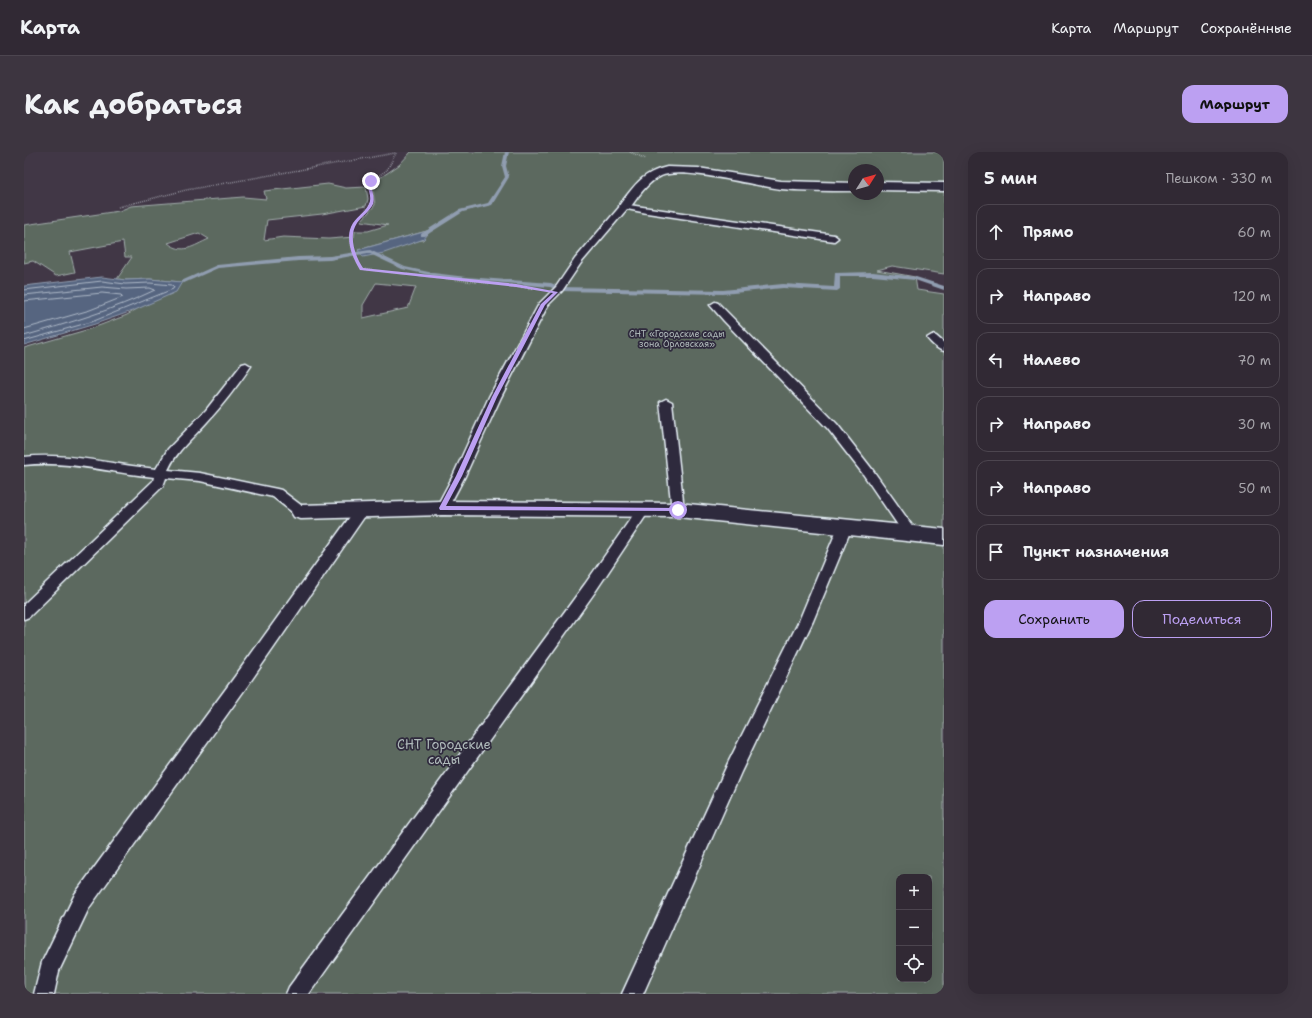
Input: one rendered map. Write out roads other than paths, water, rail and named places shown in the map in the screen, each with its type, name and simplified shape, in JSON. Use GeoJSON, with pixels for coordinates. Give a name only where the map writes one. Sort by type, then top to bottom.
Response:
{"type":"FeatureCollection","features":[{"type":"Feature","properties":{"kind":"street"},"geometry":{"type":"LineString","coordinates":[[625,206],[644,182],[657,173],[665,171],[708,173],[780,185],[848,187]]}},
{"type":"Feature","properties":{"kind":"street"},"geometry":{"type":"LineString","coordinates":[[884,186],[944,187]]}},
{"type":"Feature","properties":{"kind":"street"},"geometry":{"type":"LineString","coordinates":[[301,512],[442,508],[643,511],[678,510],[944,537]]}},
{"type":"Feature","properties":{"kind":"lane"},"geometry":{"type":"LineString","coordinates":[[442,508],[459,476],[515,357],[544,304],[556,292],[578,261],[625,206],[647,211],[834,238]]}},
{"type":"Feature","properties":{"kind":"lane"},"geometry":{"type":"LineString","coordinates":[[715,305],[739,333],[821,413],[853,454],[911,534]]}},
{"type":"Feature","properties":{"kind":"lane"},"geometry":{"type":"LineString","coordinates":[[932,338],[944,348]]}},
{"type":"Feature","properties":{"kind":"lane"},"geometry":{"type":"LineString","coordinates":[[24,613],[159,483],[160,474],[168,456],[180,441],[209,413],[246,366]]}},
{"type":"Feature","properties":{"kind":"lane"},"geometry":{"type":"LineString","coordinates":[[666,402],[678,510]]}},
{"type":"Feature","properties":{"kind":"lane"},"geometry":{"type":"LineString","coordinates":[[24,461],[42,459],[160,474],[200,477],[277,493],[301,512]]}},
{"type":"Feature","properties":{"kind":"lane"},"geometry":{"type":"LineString","coordinates":[[44,994],[49,969],[82,902],[362,510]]}},
{"type":"Feature","properties":{"kind":"lane"},"geometry":{"type":"LineString","coordinates":[[296,994],[590,588],[643,511]]}},
{"type":"Feature","properties":{"kind":"lane"},"geometry":{"type":"LineString","coordinates":[[632,994],[735,767],[806,621],[845,527]]}},
{"type":"Feature","properties":{"kind":"water"},"geometry":{"type":"Polygon","coordinates":[[[431,230],[424,239],[384,253],[363,257],[358,250],[431,230]]]}},
{"type":"Feature","properties":{"kind":"water"},"geometry":{"type":"Polygon","coordinates":[[[102,277],[126,280],[150,279],[182,282],[176,292],[135,310],[95,324],[24,345],[24,286],[102,277]]]}},
{"type":"Feature","properties":{"kind":"waterway"},"geometry":{"type":"LineString","coordinates":[[423,235],[461,211],[490,204],[507,177],[504,166],[507,152]]}},
{"type":"Feature","properties":{"kind":"waterway"},"geometry":{"type":"LineString","coordinates":[[182,282],[217,267],[298,259],[330,258],[369,251]]}},
{"type":"Feature","properties":{"kind":"waterway"},"geometry":{"type":"LineString","coordinates":[[369,251],[410,270],[466,279],[551,285],[559,289],[723,292],[783,286],[837,289],[837,274],[873,274],[916,279],[944,288]]}},
{"type":"Feature","properties":{"kind":"park label","name":"СНТ «Городские сады зона Орловская»"},"geometry":{"type":"Point","coordinates":[677,340]}},
{"type":"Feature","properties":{"kind":"park label","name":"СНТ Городские сады"},"geometry":{"type":"Point","coordinates":[444,752]}}]}
